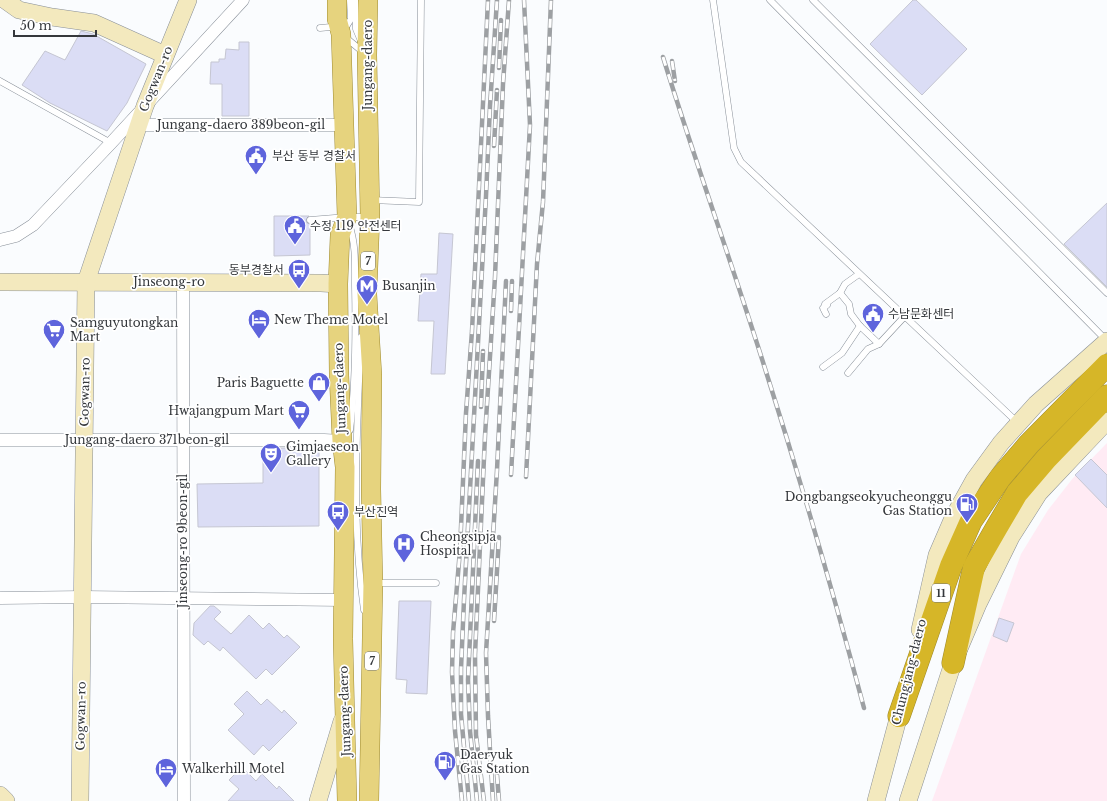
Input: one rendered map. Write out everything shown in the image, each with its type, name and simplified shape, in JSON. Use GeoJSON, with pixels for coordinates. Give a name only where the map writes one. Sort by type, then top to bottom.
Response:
{"type":"FeatureCollection","features":[{"type":"Feature","properties":{"kind":"highway","name":"11"},"geometry":{"type":"LineString","coordinates":[[953,662],[974,567],[1029,444],[1107,365]]}},
{"type":"Feature","properties":{"kind":"highway","name":"11"},"geometry":{"type":"LineString","coordinates":[[899,716],[951,566],[971,521],[1009,486],[1041,449],[1107,381]]}},
{"type":"Feature","properties":{"kind":"highway","name":"11"},"geometry":{"type":"LineString","coordinates":[[1009,486],[1046,459],[1107,396]]}},
{"type":"Feature","properties":{"kind":"main road"},"geometry":{"type":"LineString","coordinates":[[5,0],[19,10],[52,17],[94,22],[165,55]]}},
{"type":"Feature","properties":{"kind":"main road","name":"Gogwan-ro"},"geometry":{"type":"LineString","coordinates":[[80,801],[86,282],[138,125],[188,0]]}},
{"type":"Feature","properties":{"kind":"main road","name":"Jungang-daero"},"geometry":{"type":"LineString","coordinates":[[337,0],[337,18],[342,34],[343,125],[347,217],[340,235],[338,284],[339,375],[342,441],[345,467],[343,638],[347,801]]}},
{"type":"Feature","properties":{"kind":"main road","name":"Jungang-daero"},"geometry":{"type":"LineString","coordinates":[[368,0],[367,55],[370,208],[367,294],[372,375],[371,489],[373,583],[369,801]]}},
{"type":"Feature","properties":{"kind":"main road","name":"Jinseong-ro"},"geometry":{"type":"LineString","coordinates":[[0,282],[321,282],[338,284]]}},
{"type":"Feature","properties":{"kind":"main road","name":"Chungjang-daero"},"geometry":{"type":"LineString","coordinates":[[876,801],[899,716],[937,555],[953,518],[974,480],[1000,443],[1036,404],[1107,341]]}},
{"type":"Feature","properties":{"kind":"main road"},"geometry":{"type":"LineString","coordinates":[[908,801],[953,662],[978,604],[1011,537],[1039,493],[1107,421]]}},
{"type":"Feature","properties":{"kind":"main road"},"geometry":{"type":"LineString","coordinates":[[318,801],[345,713]]}},
{"type":"Feature","properties":{"kind":"main road"},"geometry":{"type":"LineString","coordinates":[[0,795],[6,801]]}},
{"type":"Feature","properties":{"kind":"street"},"geometry":{"type":"LineString","coordinates":[[0,240],[16,236],[33,225],[243,0]]}},
{"type":"Feature","properties":{"kind":"street","name":"Jungang-daero 389beon-gil"},"geometry":{"type":"LineString","coordinates":[[138,125],[343,125]]}},
{"type":"Feature","properties":{"kind":"street","name":"Jinseong-ro 9beon-gil"},"geometry":{"type":"LineString","coordinates":[[183,282],[184,801]]}},
{"type":"Feature","properties":{"kind":"street","name":"Jungang-daero 371beon-gil"},"geometry":{"type":"LineString","coordinates":[[0,440],[183,439],[342,441]]}},
{"type":"Feature","properties":{"kind":"street"},"geometry":{"type":"LineString","coordinates":[[0,598],[83,597],[343,600]]}},
{"type":"Feature","properties":{"kind":"lane"},"geometry":{"type":"LineString","coordinates":[[342,34],[350,20],[350,0]]}},
{"type":"Feature","properties":{"kind":"lane"},"geometry":{"type":"LineString","coordinates":[[355,0],[356,29],[367,55]]}},
{"type":"Feature","properties":{"kind":"lane"},"geometry":{"type":"LineString","coordinates":[[310,220],[347,217],[370,208],[419,202],[421,0]]}},
{"type":"Feature","properties":{"kind":"lane"},"geometry":{"type":"LineString","coordinates":[[713,0],[734,148],[741,162],[1018,424]]}},
{"type":"Feature","properties":{"kind":"lane"},"geometry":{"type":"LineString","coordinates":[[770,0],[1107,341]]}},
{"type":"Feature","properties":{"kind":"lane"},"geometry":{"type":"LineString","coordinates":[[813,0],[1107,293]]}},
{"type":"Feature","properties":{"kind":"lane"},"geometry":{"type":"LineString","coordinates":[[320,28],[331,27],[342,34],[367,55]]}},
{"type":"Feature","properties":{"kind":"lane"},"geometry":{"type":"LineString","coordinates":[[0,81],[111,143]]}},
{"type":"Feature","properties":{"kind":"lane"},"geometry":{"type":"LineString","coordinates":[[345,467],[355,376],[356,309],[354,238],[347,217]]}},
{"type":"Feature","properties":{"kind":"lane"},"geometry":{"type":"LineString","coordinates":[[826,314],[823,308],[827,305],[825,304],[840,293],[845,284],[859,274]]}},
{"type":"Feature","properties":{"kind":"lane"},"geometry":{"type":"LineString","coordinates":[[840,293],[849,304],[850,314],[879,344]]}},
{"type":"Feature","properties":{"kind":"lane"},"geometry":{"type":"LineString","coordinates":[[367,294],[361,334],[356,456],[359,576],[372,663]]}},
{"type":"Feature","properties":{"kind":"lane"},"geometry":{"type":"LineString","coordinates":[[848,373],[868,349],[879,344],[905,316]]}},
{"type":"Feature","properties":{"kind":"lane"},"geometry":{"type":"LineString","coordinates":[[822,367],[842,353],[860,326]]}},
{"type":"Feature","properties":{"kind":"lane"},"geometry":{"type":"LineString","coordinates":[[373,583],[436,583]]}},
{"type":"Feature","properties":{"kind":"shaded area"},"geometry":{"type":"Polygon","coordinates":[[[1107,443],[1107,801],[932,801],[1021,554],[1048,510],[1073,478],[1107,443]]]}},
{"type":"Feature","properties":{"kind":"building"},"geometry":{"type":"Polygon","coordinates":[[[913,0],[916,0],[967,49],[922,95],[870,44],[913,0]]]}},
{"type":"Feature","properties":{"kind":"building"},"geometry":{"type":"Polygon","coordinates":[[[81,31],[93,34],[146,64],[127,103],[107,131],[50,103],[22,85],[45,51],[65,60],[81,31]]]}},
{"type":"Feature","properties":{"kind":"building"},"geometry":{"type":"Polygon","coordinates":[[[239,42],[249,42],[249,116],[222,116],[222,84],[210,84],[211,62],[219,62],[219,59],[225,59],[226,49],[239,50],[239,42]]]}},
{"type":"Feature","properties":{"kind":"building"},"geometry":{"type":"Polygon","coordinates":[[[1107,203],[1107,287],[1064,244],[1107,203]]]}},
{"type":"Feature","properties":{"kind":"building"},"geometry":{"type":"Polygon","coordinates":[[[274,216],[309,216],[306,220],[307,223],[310,224],[310,255],[274,256],[274,216]]]}},
{"type":"Feature","properties":{"kind":"building"},"geometry":{"type":"Polygon","coordinates":[[[439,233],[453,234],[445,374],[431,374],[434,321],[418,321],[421,274],[437,274],[439,233]]]}},
{"type":"Feature","properties":{"kind":"building"},"geometry":{"type":"Polygon","coordinates":[[[263,448],[319,448],[319,526],[198,527],[197,484],[263,483],[263,448]]]}},
{"type":"Feature","properties":{"kind":"building"},"geometry":{"type":"Polygon","coordinates":[[[1091,459],[1107,475],[1107,508],[1075,475],[1091,459]]]}},
{"type":"Feature","properties":{"kind":"building"},"geometry":{"type":"Polygon","coordinates":[[[399,601],[431,601],[427,694],[406,693],[407,680],[396,679],[399,601]]]}},
{"type":"Feature","properties":{"kind":"building"},"geometry":{"type":"Polygon","coordinates":[[[210,606],[214,606],[221,612],[214,619],[231,634],[249,615],[263,629],[269,623],[284,638],[287,635],[300,647],[272,675],[266,669],[256,679],[223,647],[220,651],[208,641],[204,645],[193,635],[194,623],[210,606]]]}},
{"type":"Feature","properties":{"kind":"building"},"geometry":{"type":"Polygon","coordinates":[[[999,618],[1014,623],[1007,642],[993,636],[999,618]]]}},
{"type":"Feature","properties":{"kind":"building"},"geometry":{"type":"Polygon","coordinates":[[[247,691],[261,705],[267,699],[282,713],[284,710],[297,723],[269,751],[263,745],[254,755],[228,730],[244,714],[234,704],[247,691]]]}},
{"type":"Feature","properties":{"kind":"building"},"geometry":{"type":"Polygon","coordinates":[[[242,767],[256,781],[262,774],[277,789],[279,786],[294,801],[228,801],[239,789],[229,780],[242,767]]]}},
{"type":"Feature","properties":{"kind":"railway"},"geometry":{"type":"LineString","coordinates":[[462,801],[455,731],[452,672],[453,633],[460,550],[488,0]]}},
{"type":"Feature","properties":{"kind":"railway"},"geometry":{"type":"LineString","coordinates":[[469,801],[461,714],[461,669],[490,106],[497,0]]}},
{"type":"Feature","properties":{"kind":"railway"},"geometry":{"type":"LineString","coordinates":[[484,801],[476,735],[475,655],[485,436],[495,277],[503,84],[509,0]]}},
{"type":"Feature","properties":{"kind":"railway"},"geometry":{"type":"LineString","coordinates":[[511,475],[530,125],[524,0]]}},
{"type":"Feature","properties":{"kind":"railway"},"geometry":{"type":"LineString","coordinates":[[526,477],[537,264],[543,202],[551,0]]}},
{"type":"Feature","properties":{"kind":"railway"},"geometry":{"type":"LineString","coordinates":[[499,68],[501,20]]}},
{"type":"Feature","properties":{"kind":"railway"},"geometry":{"type":"LineString","coordinates":[[663,57],[750,321],[789,446],[828,577],[864,708]]}},
{"type":"Feature","properties":{"kind":"railway"},"geometry":{"type":"LineString","coordinates":[[672,61],[675,81]]}},
{"type":"Feature","properties":{"kind":"railway"},"geometry":{"type":"LineString","coordinates":[[494,146],[497,90]]}},
{"type":"Feature","properties":{"kind":"railway"},"geometry":{"type":"LineString","coordinates":[[493,801],[486,653],[506,281]]}},
{"type":"Feature","properties":{"kind":"railway"},"geometry":{"type":"LineString","coordinates":[[511,311],[512,281]]}},
{"type":"Feature","properties":{"kind":"railway"},"geometry":{"type":"LineString","coordinates":[[481,407],[483,351]]}},
{"type":"Feature","properties":{"kind":"railway"},"geometry":{"type":"LineString","coordinates":[[477,801],[470,731],[468,680],[478,461]]}},
{"type":"Feature","properties":{"kind":"railway"},"geometry":{"type":"LineString","coordinates":[[494,621],[499,537]]}},
{"type":"Feature","properties":{"kind":"railway"},"geometry":{"type":"LineString","coordinates":[[497,775],[499,801]]}},
{"type":"Feature","properties":{"kind":"place","name":"부산 동부 경찰서"},"geometry":{"type":"Point","coordinates":[256,176]}},
{"type":"Feature","properties":{"kind":"place","name":"수정 119 안전센터"},"geometry":{"type":"Point","coordinates":[295,246]}},
{"type":"Feature","properties":{"kind":"place","name":"동부경찰서"},"geometry":{"type":"Point","coordinates":[299,290]}},
{"type":"Feature","properties":{"kind":"place","name":"Busanjin"},"geometry":{"type":"Point","coordinates":[367,306]}},
{"type":"Feature","properties":{"kind":"place","name":"수남문화센터"},"geometry":{"type":"Point","coordinates":[873,334]}},
{"type":"Feature","properties":{"kind":"place","name":"New Theme Motel"},"geometry":{"type":"Point","coordinates":[259,340]}},
{"type":"Feature","properties":{"kind":"place","name":"Samguyutongkan Mart"},"geometry":{"type":"Point","coordinates":[54,350]}},
{"type":"Feature","properties":{"kind":"place","name":"Paris Baguette"},"geometry":{"type":"Point","coordinates":[319,402]}},
{"type":"Feature","properties":{"kind":"place","name":"Hwajangpum Mart"},"geometry":{"type":"Point","coordinates":[299,430]}},
{"type":"Feature","properties":{"kind":"place","name":"Gimjaeseon Gallery"},"geometry":{"type":"Point","coordinates":[271,474]}},
{"type":"Feature","properties":{"kind":"place","name":"Dongbangseokyucheonggu Gas Station"},"geometry":{"type":"Point","coordinates":[967,524]}},
{"type":"Feature","properties":{"kind":"place","name":"부산진역"},"geometry":{"type":"Point","coordinates":[338,532]}},
{"type":"Feature","properties":{"kind":"place","name":"Cheongsipja Hospital"},"geometry":{"type":"Point","coordinates":[404,564]}},
{"type":"Feature","properties":{"kind":"place","name":"Daeryuk Gas Station"},"geometry":{"type":"Point","coordinates":[445,782]}},
{"type":"Feature","properties":{"kind":"place","name":"Walkerhill Motel"},"geometry":{"type":"Point","coordinates":[166,788]}}]}
